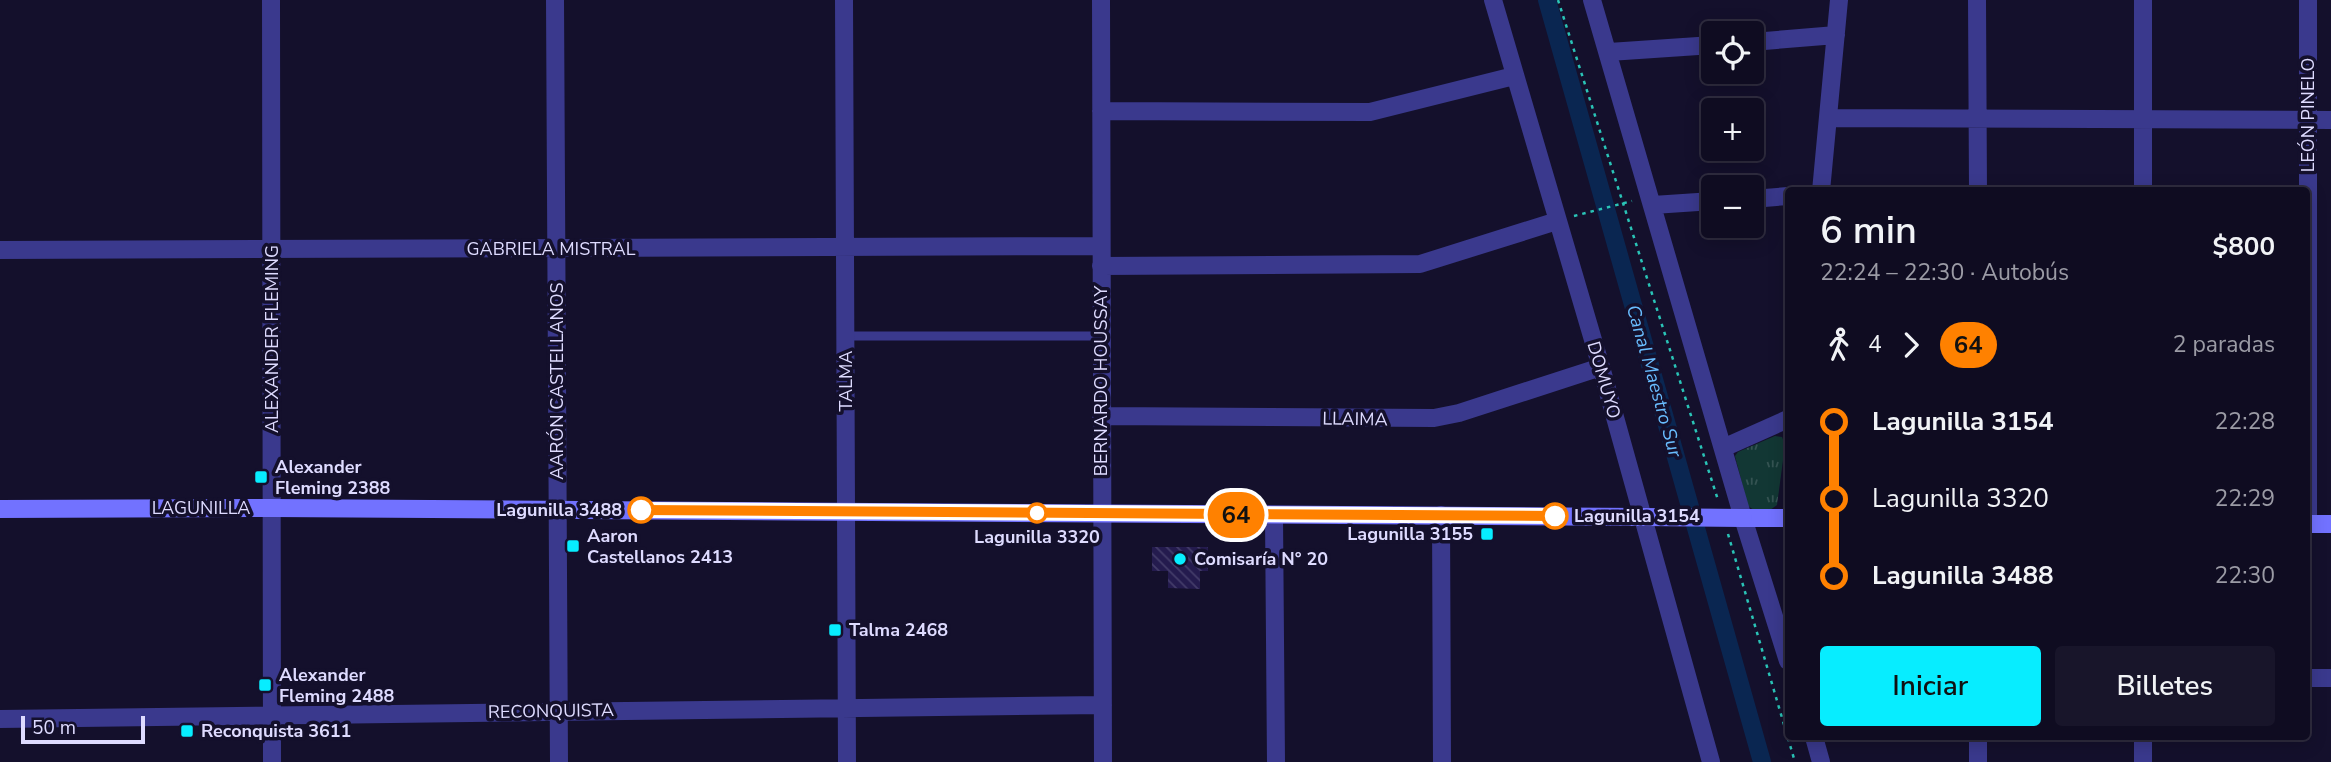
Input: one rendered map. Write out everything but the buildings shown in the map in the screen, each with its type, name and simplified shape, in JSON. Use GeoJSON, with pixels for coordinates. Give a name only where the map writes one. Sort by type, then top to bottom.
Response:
{"type":"FeatureCollection","features":[{"type":"Feature","properties":{"kind":"main road","name":"LAGUNILLA"},"geometry":{"type":"LineString","coordinates":[[0,509],[272,508],[1785,518]]}},
{"type":"Feature","properties":{"kind":"main road"},"geometry":{"type":"LineString","coordinates":[[2310,524],[2331,524]]}},
{"type":"Feature","properties":{"kind":"street","name":"ALEXANDER FLEMING"},"geometry":{"type":"LineString","coordinates":[[271,0],[272,762]]}},
{"type":"Feature","properties":{"kind":"street","name":"AARÓN CASTELLANOS"},"geometry":{"type":"LineString","coordinates":[[555,0],[559,762]]}},
{"type":"Feature","properties":{"kind":"street","name":"TALMA"},"geometry":{"type":"LineString","coordinates":[[844,0],[846,762]]}},
{"type":"Feature","properties":{"kind":"street","name":"BERNARDO HOUSSAY"},"geometry":{"type":"LineString","coordinates":[[1101,0],[1103,762]]}},
{"type":"Feature","properties":{"kind":"street","name":"DOMUYO"},"geometry":{"type":"LineString","coordinates":[[1493,0],[1601,367],[1711,762]]}},
{"type":"Feature","properties":{"kind":"street"},"geometry":{"type":"LineString","coordinates":[[1592,0],[1743,518],[1785,651]]}},
{"type":"Feature","properties":{"kind":"street"},"geometry":{"type":"LineString","coordinates":[[1821,187],[1839,0]]}},
{"type":"Feature","properties":{"kind":"street"},"geometry":{"type":"LineString","coordinates":[[1977,0],[1978,187]]}},
{"type":"Feature","properties":{"kind":"street"},"geometry":{"type":"LineString","coordinates":[[2143,0],[2143,187]]}},
{"type":"Feature","properties":{"kind":"street","name":"LEÓN PINELO"},"geometry":{"type":"LineString","coordinates":[[2308,0],[2308,187]]}},
{"type":"Feature","properties":{"kind":"street"},"geometry":{"type":"LineString","coordinates":[[1764,41],[1836,35]]}},
{"type":"Feature","properties":{"kind":"street"},"geometry":{"type":"LineString","coordinates":[[1609,52],[1701,45]]}},
{"type":"Feature","properties":{"kind":"street"},"geometry":{"type":"LineString","coordinates":[[1101,111],[1370,112],[1514,76]]}},
{"type":"Feature","properties":{"kind":"street"},"geometry":{"type":"LineString","coordinates":[[1828,118],[2331,120]]}},
{"type":"Feature","properties":{"kind":"street"},"geometry":{"type":"LineString","coordinates":[[1764,198],[1785,197]]}},
{"type":"Feature","properties":{"kind":"street"},"geometry":{"type":"LineString","coordinates":[[1653,205],[1701,202]]}},
{"type":"Feature","properties":{"kind":"street"},"geometry":{"type":"LineString","coordinates":[[1101,266],[1420,264],[1557,221]]}},
{"type":"Feature","properties":{"kind":"street","name":"GABRIELA MISTRAL"},"geometry":{"type":"LineString","coordinates":[[0,250],[1101,246]]}},
{"type":"Feature","properties":{"kind":"street","name":"LLAIMA"},"geometry":{"type":"LineString","coordinates":[[1101,415],[1434,418],[1459,413],[1601,367]]}},
{"type":"Feature","properties":{"kind":"street"},"geometry":{"type":"LineString","coordinates":[[1723,448],[1785,420]]}},
{"type":"Feature","properties":{"kind":"street"},"geometry":{"type":"LineString","coordinates":[[1441,515],[1443,762]]}},
{"type":"Feature","properties":{"kind":"street"},"geometry":{"type":"LineString","coordinates":[[1274,516],[1276,762]]}},
{"type":"Feature","properties":{"kind":"street"},"geometry":{"type":"LineString","coordinates":[[2310,678],[2331,678]]}},
{"type":"Feature","properties":{"kind":"street","name":"RECONQUISTA"},"geometry":{"type":"LineString","coordinates":[[0,719],[1103,705]]}},
{"type":"Feature","properties":{"kind":"street"},"geometry":{"type":"LineString","coordinates":[[1815,740],[1821,762]]}},
{"type":"Feature","properties":{"kind":"street"},"geometry":{"type":"LineString","coordinates":[[1978,740],[1979,762]]}},
{"type":"Feature","properties":{"kind":"street"},"geometry":{"type":"LineString","coordinates":[[2143,740],[2143,762]]}},
{"type":"Feature","properties":{"kind":"lane"},"geometry":{"type":"LineString","coordinates":[[845,336],[1101,336]]}},
{"type":"Feature","properties":{"kind":"path"},"geometry":{"type":"LineString","coordinates":[[1558,0],[1719,504]]}},
{"type":"Feature","properties":{"kind":"path"},"geometry":{"type":"LineString","coordinates":[[1589,212],[1624,203]]}},
{"type":"Feature","properties":{"kind":"path"},"geometry":{"type":"LineString","coordinates":[[1727,531],[1785,725]]}},
{"type":"Feature","properties":{"kind":"path"},"geometry":{"type":"LineString","coordinates":[[1789,740],[1796,762]]}},
{"type":"Feature","properties":{"kind":"green space"},"geometry":{"type":"Polygon","coordinates":[[[1775,436],[1782,437],[1785,445],[1777,505],[1770,510],[1754,510],[1748,506],[1735,456],[1738,452],[1775,436]]]}},
{"type":"Feature","properties":{"kind":"waterway","name":"Canal Maestro Sur"},"geometry":{"type":"LineString","coordinates":[[1547,0],[1762,762]]}},
{"type":"Feature","properties":{"kind":"bus line","name":"64"},"geometry":{"type":"LineString","coordinates":[[641,510],[1555,516]]}},
{"type":"Feature","properties":{"kind":"place","name":"Alexander Fleming 2388"},"geometry":{"type":"Point","coordinates":[261,477]}},
{"type":"Feature","properties":{"kind":"place","name":"Lagunilla 3488"},"geometry":{"type":"Point","coordinates":[641,510]}},
{"type":"Feature","properties":{"kind":"place","name":"Lagunilla 3320"},"geometry":{"type":"Point","coordinates":[1037,513]}},
{"type":"Feature","properties":{"kind":"place","name":"Lagunilla 3154"},"geometry":{"type":"Point","coordinates":[1555,516]}},
{"type":"Feature","properties":{"kind":"place","name":"Lagunilla 3155"},"geometry":{"type":"Point","coordinates":[1487,534]}},
{"type":"Feature","properties":{"kind":"place","name":"Aaron Castellanos 2413"},"geometry":{"type":"Point","coordinates":[573,546]}},
{"type":"Feature","properties":{"kind":"place","name":"Comisaría N° 20"},"geometry":{"type":"Point","coordinates":[1180,559]}},
{"type":"Feature","properties":{"kind":"place","name":"Talma 2468"},"geometry":{"type":"Point","coordinates":[835,630]}},
{"type":"Feature","properties":{"kind":"place","name":"Alexander Fleming 2488"},"geometry":{"type":"Point","coordinates":[265,685]}},
{"type":"Feature","properties":{"kind":"place","name":"Reconquista 3611"},"geometry":{"type":"Point","coordinates":[187,731]}}]}
